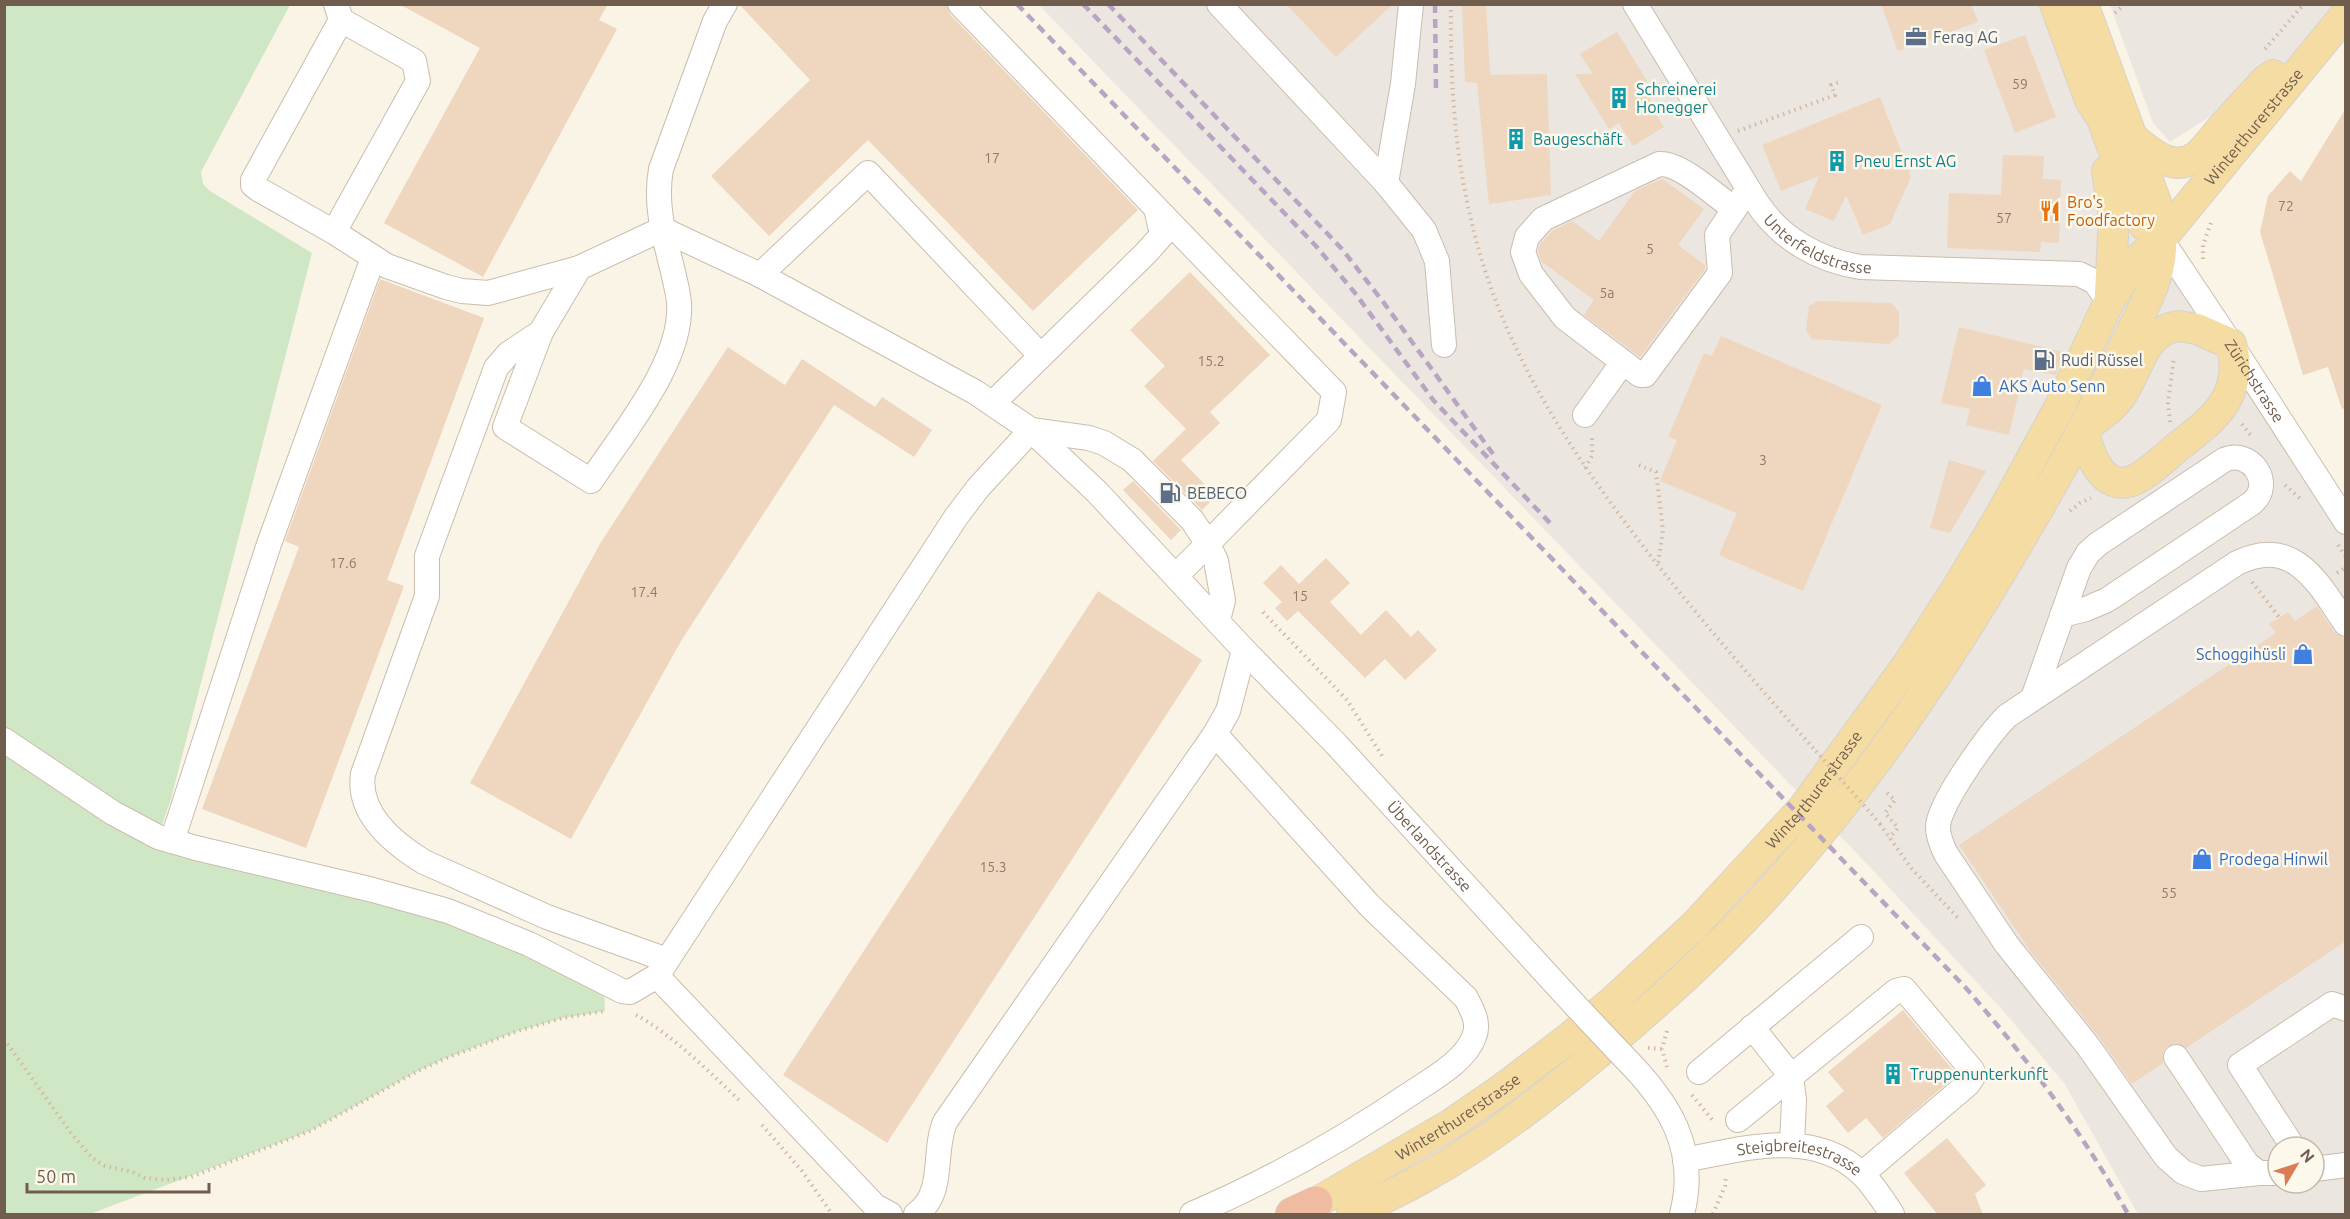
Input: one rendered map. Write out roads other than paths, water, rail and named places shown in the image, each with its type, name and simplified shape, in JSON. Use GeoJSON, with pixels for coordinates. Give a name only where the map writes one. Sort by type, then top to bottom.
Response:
{"type":"FeatureCollection","features":[{"type":"Feature","properties":{"kind":"main road","name":"Zürichstrasse"},"geometry":{"type":"LineString","coordinates":[[2055,4],[2090,100],[2102,119],[2138,216],[2145,226],[2161,239]]}},
{"type":"Feature","properties":{"kind":"main road","name":"Zürichstrasse"},"geometry":{"type":"LineString","coordinates":[[2083,4],[2157,205],[2161,239]]}},
{"type":"Feature","properties":{"kind":"main road","name":"Winterthurerstrasse"},"geometry":{"type":"LineString","coordinates":[[1312,1212],[1502,1089],[1569,1038],[1621,994],[1694,926],[1804,807],[1908,664],[1981,549],[2058,411],[2109,302],[2131,266],[2161,239],[2346,14]]}},
{"type":"Feature","properties":{"kind":"main road"},"geometry":{"type":"LineString","coordinates":[[2132,136],[2148,152],[2160,159],[2172,162],[2189,160],[2202,150],[2266,80],[2314,51]]}},
{"type":"Feature","properties":{"kind":"main road"},"geometry":{"type":"LineString","coordinates":[[2090,100],[2092,122],[2106,169],[2114,211],[2113,271],[2109,302]]}},
{"type":"Feature","properties":{"kind":"main road","name":"Winterthurerstrasse"},"geometry":{"type":"LineString","coordinates":[[1352,1215],[1425,1177],[1523,1112],[1586,1063],[1650,1009],[1732,931],[1796,862],[1872,767],[1943,666],[2008,563],[2084,428],[2151,291],[2159,267],[2161,239]]}},
{"type":"Feature","properties":{"kind":"main road"},"geometry":{"type":"LineString","coordinates":[[2178,326],[2191,327],[2231,344],[2235,368],[2229,393],[2214,417],[2142,475],[2120,482],[2108,477],[2095,464],[2085,442],[2084,428],[2120,397],[2145,349],[2162,331],[2178,326]]}},
{"type":"Feature","properties":{"kind":"main road"},"geometry":{"type":"LineString","coordinates":[[1391,1215],[1425,1177]]}},
{"type":"Feature","properties":{"kind":"street"},"geometry":{"type":"LineString","coordinates":[[579,268],[541,332],[505,427],[591,481],[669,359],[677,335],[680,317],[678,296],[662,229],[658,201],[661,169],[715,21],[725,4]]}},
{"type":"Feature","properties":{"kind":"street"},"geometry":{"type":"LineString","coordinates":[[960,4],[1334,392],[1329,420],[1176,576]]}},
{"type":"Feature","properties":{"kind":"street"},"geometry":{"type":"LineString","coordinates":[[1219,4],[1386,183],[1424,230],[1437,261],[1444,345]]}},
{"type":"Feature","properties":{"kind":"street"},"geometry":{"type":"LineString","coordinates":[[1386,183],[1403,84],[1411,4]]}},
{"type":"Feature","properties":{"kind":"street","name":"Unterfeldstrasse"},"geometry":{"type":"LineString","coordinates":[[1635,4],[1766,216],[1785,234],[1817,255],[1844,265],[1874,269],[2079,274],[2095,282],[2109,302]]}},
{"type":"Feature","properties":{"kind":"street"},"geometry":{"type":"LineString","coordinates":[[334,231],[418,81],[414,61],[339,12],[253,182],[258,189],[334,231],[387,266],[446,287],[475,293],[488,293],[579,268],[662,229]]}},
{"type":"Feature","properties":{"kind":"street"},"geometry":{"type":"LineString","coordinates":[[1734,209],[1679,168],[1665,163],[1659,164],[1551,214],[1532,231],[1522,252],[1531,274],[1565,318],[1640,375],[1645,375],[1720,273],[1716,237],[1748,189]]}},
{"type":"Feature","properties":{"kind":"street"},"geometry":{"type":"LineString","coordinates":[[760,275],[868,173],[1041,356]]}},
{"type":"Feature","properties":{"kind":"street"},"geometry":{"type":"LineString","coordinates":[[993,403],[1162,235],[1156,208]]}},
{"type":"Feature","properties":{"kind":"street","name":"Überlandstrasse"},"geometry":{"type":"LineString","coordinates":[[662,229],[760,275],[993,403],[1030,430],[1080,475],[1244,650],[1336,744],[1651,1086],[1669,1111],[1679,1135],[1685,1160]]}},
{"type":"Feature","properties":{"kind":"street","name":"Zürichstrasse"},"geometry":{"type":"LineString","coordinates":[[2161,239],[2346,522]]}},
{"type":"Feature","properties":{"kind":"street"},"geometry":{"type":"LineString","coordinates":[[165,839],[373,258]]}},
{"type":"Feature","properties":{"kind":"street"},"geometry":{"type":"LineString","coordinates":[[541,332],[507,354],[496,368],[427,556],[427,596],[363,774],[362,790],[368,808],[382,828],[407,851],[424,862],[662,968],[875,1206],[890,1215]]}},
{"type":"Feature","properties":{"kind":"street"},"geometry":{"type":"LineString","coordinates":[[1585,415],[1623,362]]}},
{"type":"Feature","properties":{"kind":"street"},"geometry":{"type":"LineString","coordinates":[[4,740],[113,813],[165,839],[350,884],[448,911],[529,944],[621,992],[630,992],[662,968],[956,517],[1030,430],[1089,438],[1118,450],[1144,470],[1191,520],[1208,544],[1216,561],[1223,600],[1218,620]]}},
{"type":"Feature","properties":{"kind":"street"},"geometry":{"type":"LineString","coordinates":[[2033,698],[2062,615],[2079,568],[2088,553],[2224,460],[2237,457],[2247,461],[2255,469],[2262,485],[2260,494],[2252,503],[2107,600],[2086,609],[2062,615]]}},
{"type":"Feature","properties":{"kind":"street"},"geometry":{"type":"LineString","coordinates":[[2266,1173],[2201,1179],[2183,1172],[2166,1157],[2081,1036],[2007,945],[1946,854],[1938,827],[1945,803],[1998,726],[2013,712],[2237,563],[2255,555],[2265,554],[2287,558],[2307,570],[2346,624]]}},
{"type":"Feature","properties":{"kind":"street"},"geometry":{"type":"LineString","coordinates":[[916,1215],[925,1208],[934,1191],[939,1138],[945,1122],[1215,734],[1228,711],[1244,650]]}},
{"type":"Feature","properties":{"kind":"street"},"geometry":{"type":"LineString","coordinates":[[1192,1215],[1262,1182],[1399,1102],[1450,1065],[1465,1051],[1474,1037],[1476,1025],[1466,998],[1370,906],[1215,734]]}},
{"type":"Feature","properties":{"kind":"street"},"geometry":{"type":"LineString","coordinates":[[1698,1072],[1861,937]]}},
{"type":"Feature","properties":{"kind":"street"},"geometry":{"type":"LineString","coordinates":[[1738,1120],[1896,991],[1904,989],[1974,1075],[1968,1084],[1862,1174]]}},
{"type":"Feature","properties":{"kind":"street"},"geometry":{"type":"LineString","coordinates":[[2285,1135],[2240,1065],[2332,1004],[2346,1009]]}},
{"type":"Feature","properties":{"kind":"street"},"geometry":{"type":"LineString","coordinates":[[1752,1027],[1791,1076],[1794,1100],[1792,1144]]}},
{"type":"Feature","properties":{"kind":"street"},"geometry":{"type":"LineString","coordinates":[[2176,1057],[2243,1160],[2266,1172]]}},
{"type":"Feature","properties":{"kind":"street","name":"Steigbreitestrasse"},"geometry":{"type":"LineString","coordinates":[[1685,1160],[1746,1149],[1792,1144],[1826,1150],[1846,1160],[1862,1174],[1892,1215]]}},
{"type":"Feature","properties":{"kind":"street"},"geometry":{"type":"LineString","coordinates":[[1682,1215],[1686,1186],[1685,1160]]}},
{"type":"Feature","properties":{"kind":"street"},"geometry":{"type":"LineString","coordinates":[[2326,1168],[2346,1165]]}},
{"type":"Feature","properties":{"kind":"railway"},"geometry":{"type":"LineString","coordinates":[[1017,4],[1965,987],[2010,1041],[2073,1125],[2128,1214]]}},
{"type":"Feature","properties":{"kind":"railway"},"geometry":{"type":"LineString","coordinates":[[1083,4],[1316,246],[1355,293],[1434,401],[1550,523]]}},
{"type":"Feature","properties":{"kind":"railway"},"geometry":{"type":"LineString","coordinates":[[1108,4],[1342,249],[1493,454]]}},
{"type":"Feature","properties":{"kind":"railway"},"geometry":{"type":"LineString","coordinates":[[1435,4],[1436,93]]}},
{"type":"Feature","properties":{"kind":"place","name":"Ferag AG"},"geometry":{"type":"Point","coordinates":[1916,37]}},
{"type":"Feature","properties":{"kind":"place","name":"Schreinerei Honegger"},"geometry":{"type":"Point","coordinates":[1619,98]}},
{"type":"Feature","properties":{"kind":"place","name":"Baugeschäft"},"geometry":{"type":"Point","coordinates":[1516,139]}},
{"type":"Feature","properties":{"kind":"place","name":"Pneu Ernst AG"},"geometry":{"type":"Point","coordinates":[1837,161]}},
{"type":"Feature","properties":{"kind":"place","name":"Bro's Foodfactory"},"geometry":{"type":"Point","coordinates":[2050,211]}},
{"type":"Feature","properties":{"kind":"place","name":"Rudi Rüssel"},"geometry":{"type":"Point","coordinates":[2044,360]}},
{"type":"Feature","properties":{"kind":"place","name":"AKS Auto Senn"},"geometry":{"type":"Point","coordinates":[1982,386]}},
{"type":"Feature","properties":{"kind":"place","name":"BEBECO"},"geometry":{"type":"Point","coordinates":[1170,493]}},
{"type":"Feature","properties":{"kind":"place","name":"Schoggihüsli"},"geometry":{"type":"Point","coordinates":[2303,654]}},
{"type":"Feature","properties":{"kind":"place","name":"Prodega Hinwil"},"geometry":{"type":"Point","coordinates":[2202,859]}},
{"type":"Feature","properties":{"kind":"place","name":"Truppenunterkunft"},"geometry":{"type":"Point","coordinates":[1893,1074]}}]}
